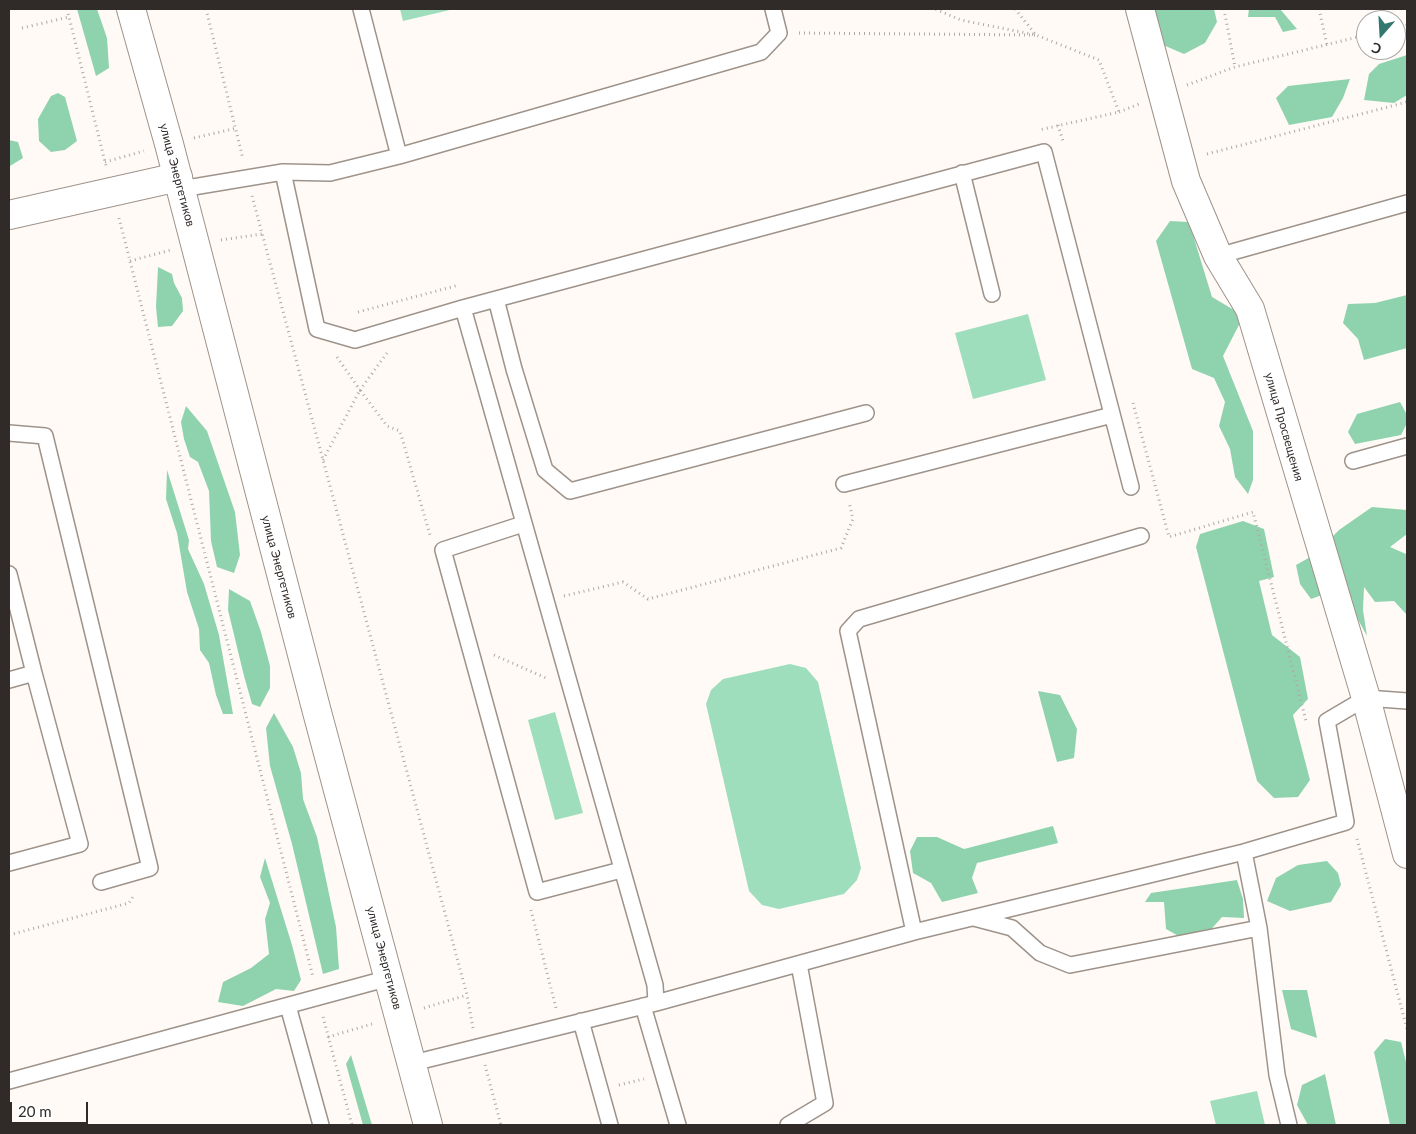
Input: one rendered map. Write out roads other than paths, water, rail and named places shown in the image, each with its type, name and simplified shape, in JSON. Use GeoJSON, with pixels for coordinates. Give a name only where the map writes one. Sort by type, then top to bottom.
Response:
{"type":"FeatureCollection","features":[{"type":"Feature","properties":{"kind":"main road","name":"улица Энергетиков"},"geometry":{"type":"LineString","coordinates":[[131,9],[180,183],[319,721],[413,1063],[428,1125]]}},
{"type":"Feature","properties":{"kind":"main road","name":"улица Просвещения"},"geometry":{"type":"LineString","coordinates":[[1140,9],[1161,94],[1186,181],[1218,256],[1250,309],[1366,698],[1407,854]]}},
{"type":"Feature","properties":{"kind":"main road"},"geometry":{"type":"LineString","coordinates":[[9,215],[112,192],[180,183]]}},
{"type":"Feature","properties":{"kind":"lane"},"geometry":{"type":"LineString","coordinates":[[361,9],[398,156]]}},
{"type":"Feature","properties":{"kind":"lane"},"geometry":{"type":"LineString","coordinates":[[180,183],[247,178],[283,172],[330,173],[398,156],[761,52],[779,33],[773,9]]}},
{"type":"Feature","properties":{"kind":"lane"},"geometry":{"type":"LineString","coordinates":[[283,172],[318,330],[354,340],[496,299],[1044,152],[1131,487]]}},
{"type":"Feature","properties":{"kind":"lane"},"geometry":{"type":"LineString","coordinates":[[962,173],[992,294]]}},
{"type":"Feature","properties":{"kind":"lane"},"geometry":{"type":"LineString","coordinates":[[1218,256],[1407,202]]}},
{"type":"Feature","properties":{"kind":"lane"},"geometry":{"type":"LineString","coordinates":[[496,299],[511,360],[545,470],[570,491],[866,413]]}},
{"type":"Feature","properties":{"kind":"lane"},"geometry":{"type":"LineString","coordinates":[[463,308],[654,985],[650,1004],[664,1074],[678,1125]]}},
{"type":"Feature","properties":{"kind":"lane"},"geometry":{"type":"LineString","coordinates":[[844,484],[1112,415]]}},
{"type":"Feature","properties":{"kind":"lane"},"geometry":{"type":"LineString","coordinates":[[9,433],[46,436],[150,868],[101,882]]}},
{"type":"Feature","properties":{"kind":"lane"},"geometry":{"type":"LineString","coordinates":[[1353,461],[1407,446]]}},
{"type":"Feature","properties":{"kind":"lane"},"geometry":{"type":"LineString","coordinates":[[523,524],[444,550],[537,892],[620,870]]}},
{"type":"Feature","properties":{"kind":"lane"},"geometry":{"type":"LineString","coordinates":[[914,932],[848,631],[859,619],[1142,536]]}},
{"type":"Feature","properties":{"kind":"lane"},"geometry":{"type":"LineString","coordinates":[[9,574],[80,844],[9,863]]}},
{"type":"Feature","properties":{"kind":"lane"},"geometry":{"type":"LineString","coordinates":[[9,680],[34,672]]}},
{"type":"Feature","properties":{"kind":"lane"},"geometry":{"type":"LineString","coordinates":[[413,1063],[650,1004],[914,932],[1244,852],[1346,822],[1328,721],[1366,698],[1407,702]]}},
{"type":"Feature","properties":{"kind":"lane"},"geometry":{"type":"LineString","coordinates":[[1244,852],[1260,928],[1277,1075],[1289,1125]]}},
{"type":"Feature","properties":{"kind":"lane"},"geometry":{"type":"LineString","coordinates":[[973,918],[1012,928],[1040,952],[1070,964],[1260,928]]}},
{"type":"Feature","properties":{"kind":"lane"},"geometry":{"type":"LineString","coordinates":[[788,1125],[825,1103],[799,964]]}},
{"type":"Feature","properties":{"kind":"lane"},"geometry":{"type":"LineString","coordinates":[[9,1081],[389,978]]}},
{"type":"Feature","properties":{"kind":"lane"},"geometry":{"type":"LineString","coordinates":[[288,1006],[321,1125]]}},
{"type":"Feature","properties":{"kind":"lane"},"geometry":{"type":"LineString","coordinates":[[581,1021],[610,1125]]}}]}
